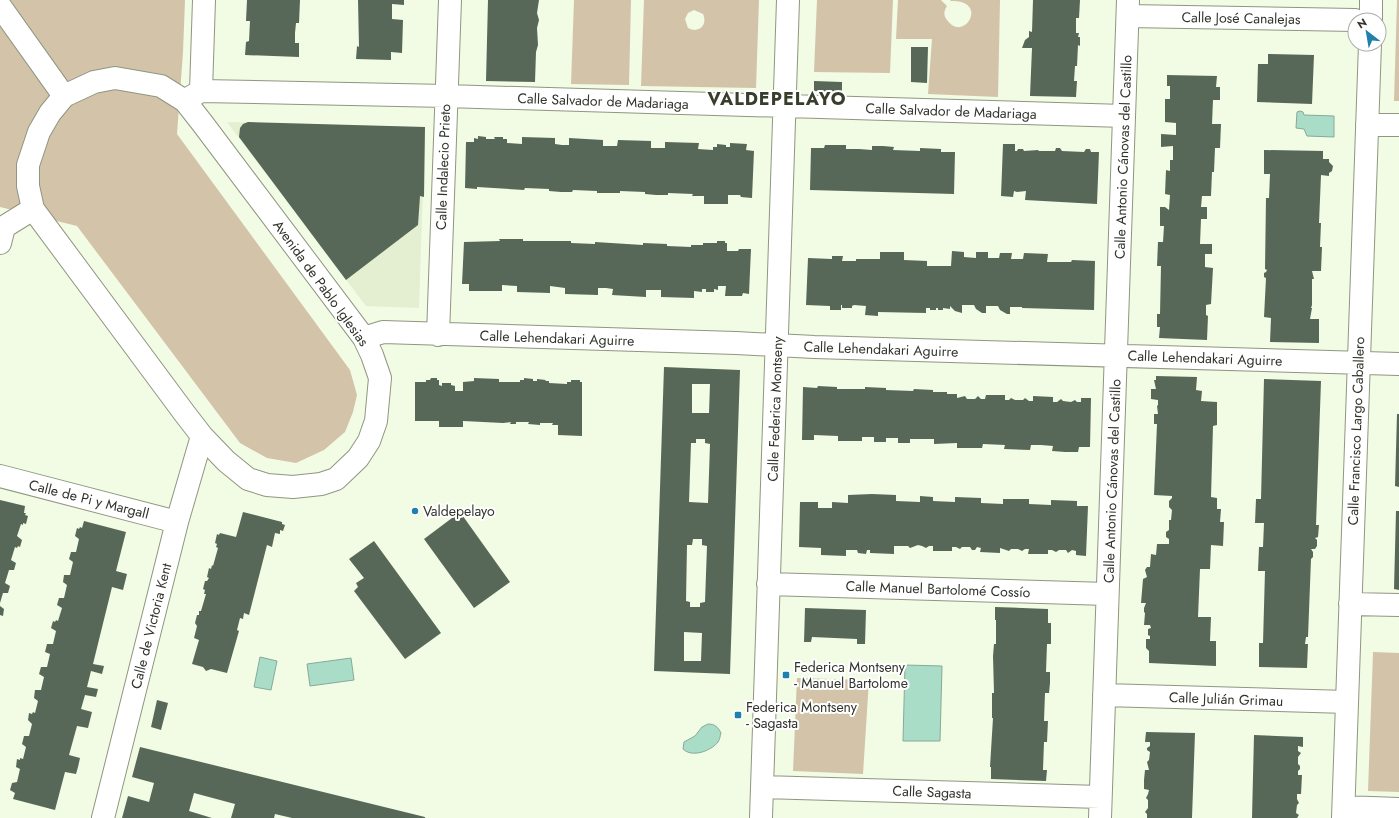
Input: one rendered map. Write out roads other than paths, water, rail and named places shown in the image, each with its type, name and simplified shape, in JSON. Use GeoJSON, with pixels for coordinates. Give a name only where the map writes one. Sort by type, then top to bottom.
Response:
{"type":"FeatureCollection","features":[{"type":"Feature","properties":{"kind":"street"},"geometry":{"type":"LineString","coordinates":[[193,96],[204,0]]}},
{"type":"Feature","properties":{"kind":"street","name":"Calle Indalecio Prieto"},"geometry":{"type":"LineString","coordinates":[[438,334],[450,0]]}},
{"type":"Feature","properties":{"kind":"street","name":"Calle Federica Montseny"},"geometry":{"type":"LineString","coordinates":[[761,818],[768,584],[778,346],[788,0]]}},
{"type":"Feature","properties":{"kind":"street"},"geometry":{"type":"LineString","coordinates":[[1371,0],[1371,12]]}},
{"type":"Feature","properties":{"kind":"street"},"geometry":{"type":"LineString","coordinates":[[0,6],[64,96]]}},
{"type":"Feature","properties":{"kind":"street","name":"Calle José Canalejas"},"geometry":{"type":"LineString","coordinates":[[1128,8],[1347,20]]}},
{"type":"Feature","properties":{"kind":"street","name":"Calle Antonio Cánovas del Castillo"},"geometry":{"type":"LineString","coordinates":[[1100,807],[1128,8]]}},
{"type":"Feature","properties":{"kind":"street","name":"Calle Francisco Largo Caballero"},"geometry":{"type":"LineString","coordinates":[[1343,812],[1370,52]]}},
{"type":"Feature","properties":{"kind":"street","name":"Avenida de Pablo Iglesias"},"geometry":{"type":"LineString","coordinates":[[115,78],[160,86],[193,96],[203,124],[364,338],[380,378],[376,420],[369,441],[358,458],[336,478],[321,484],[293,487],[267,485],[248,479],[231,465],[202,436],[33,209],[28,186],[28,165],[39,132],[50,113],[64,96],[94,82],[115,78]]}},
{"type":"Feature","properties":{"kind":"street","name":"Calle Salvador de Madariaga"},"geometry":{"type":"LineString","coordinates":[[193,96],[446,96],[1124,116]]}},
{"type":"Feature","properties":{"kind":"street"},"geometry":{"type":"LineString","coordinates":[[1367,125],[1399,125]]}},
{"type":"Feature","properties":{"kind":"street"},"geometry":{"type":"LineString","coordinates":[[1,232],[33,209]]}},
{"type":"Feature","properties":{"kind":"street","name":"Calle Lehendakari Aguirre"},"geometry":{"type":"LineString","coordinates":[[364,338],[383,332],[778,346],[1399,364]]}},
{"type":"Feature","properties":{"kind":"street","name":"Calle de Victoria Kent"},"geometry":{"type":"LineString","coordinates":[[103,818],[177,522],[202,436]]}},
{"type":"Feature","properties":{"kind":"street","name":"Calle de Pi y Margall"},"geometry":{"type":"LineString","coordinates":[[0,476],[177,522]]}},
{"type":"Feature","properties":{"kind":"street","name":"Calle Manuel Bartolomé Cossío"},"geometry":{"type":"LineString","coordinates":[[768,584],[1107,594]]}},
{"type":"Feature","properties":{"kind":"street"},"geometry":{"type":"LineString","coordinates":[[1350,604],[1399,605]]}},
{"type":"Feature","properties":{"kind":"street","name":"Calle Julián Grimau"},"geometry":{"type":"LineString","coordinates":[[1104,695],[1347,702]]}},
{"type":"Feature","properties":{"kind":"street","name":"Calle Sagasta"},"geometry":{"type":"LineString","coordinates":[[763,787],[1100,807]]}},
{"type":"Feature","properties":{"kind":"street"},"geometry":{"type":"LineString","coordinates":[[1343,812],[1399,809]]}},
{"type":"Feature","properties":{"kind":"place","name":"Valdepelayo"},"geometry":{"type":"Point","coordinates":[415,511]}},
{"type":"Feature","properties":{"kind":"place","name":"Federica Montseny - Manuel Bartolome"},"geometry":{"type":"Point","coordinates":[786,675]}},
{"type":"Feature","properties":{"kind":"place","name":"Federica Montseny - Sagasta"},"geometry":{"type":"Point","coordinates":[738,715]}},
{"type":"Feature","properties":{"kind":"district","name":"VALDEPELAYO"},"geometry":{"type":"Point","coordinates":[777,99]}}]}
